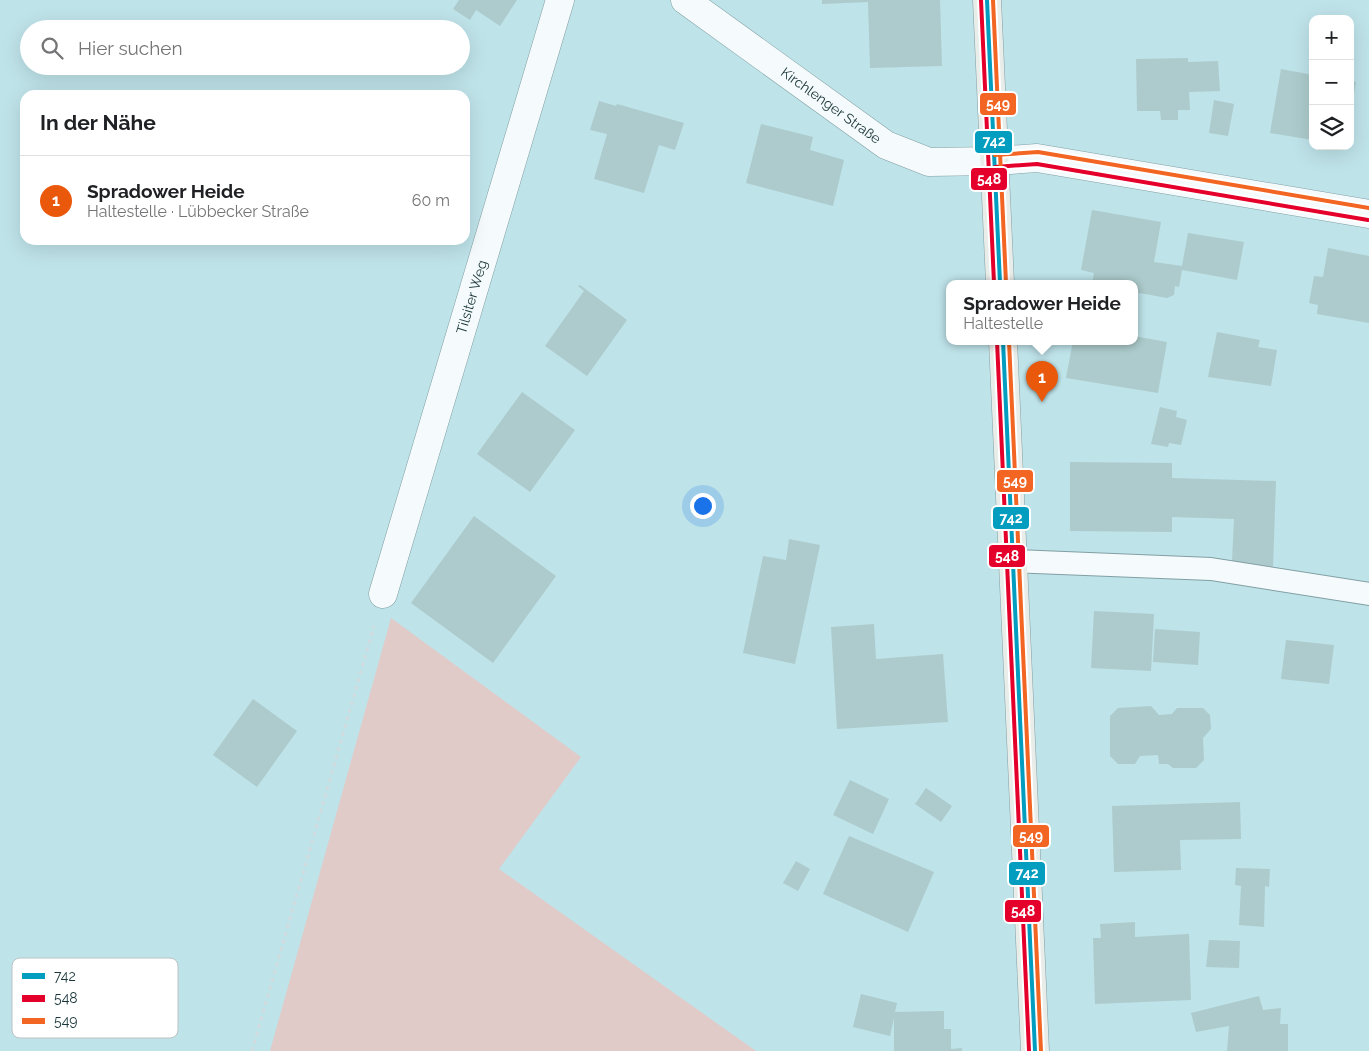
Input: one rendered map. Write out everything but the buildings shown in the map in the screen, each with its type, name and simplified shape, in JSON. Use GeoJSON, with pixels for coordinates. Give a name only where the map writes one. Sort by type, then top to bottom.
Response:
{"type":"FeatureCollection","features":[{"type":"Feature","properties":{"kind":"main road"},"geometry":{"type":"LineString","coordinates":[[987,0],[1000,280]]}},
{"type":"Feature","properties":{"kind":"main road"},"geometry":{"type":"LineString","coordinates":[[1003,345],[1035,1051]]}},
{"type":"Feature","properties":{"kind":"street","name":"Tilsiter Weg"},"geometry":{"type":"LineString","coordinates":[[383,594],[560,0]]}},
{"type":"Feature","properties":{"kind":"street","name":"Kirchlenger Straße"},"geometry":{"type":"LineString","coordinates":[[685,0],[886,145],[929,162],[995,162],[1037,158],[1369,214]]}},
{"type":"Feature","properties":{"kind":"lane"},"geometry":{"type":"LineString","coordinates":[[1013,561],[1211,569],[1369,594]]}},
{"type":"Feature","properties":{"kind":"path"},"geometry":{"type":"LineString","coordinates":[[252,1051],[383,594]]}},
{"type":"Feature","properties":{"kind":"shaded area"},"geometry":{"type":"Polygon","coordinates":[[[391,618],[581,757],[499,869],[756,1051],[270,1051],[391,618]]]}},
{"type":"Feature","properties":{"kind":"transit line","name":"548"},"geometry":{"type":"LineString","coordinates":[[981,0],[994,280]]}},
{"type":"Feature","properties":{"kind":"transit line","name":"742"},"geometry":{"type":"LineString","coordinates":[[987,0],[1000,280]]}},
{"type":"Feature","properties":{"kind":"transit line","name":"549"},"geometry":{"type":"LineString","coordinates":[[993,0],[1006,280]]}},
{"type":"Feature","properties":{"kind":"transit line","name":"549"},"geometry":{"type":"LineString","coordinates":[[995,155],[1038,152],[1369,208]]}},
{"type":"Feature","properties":{"kind":"transit line","name":"548"},"geometry":{"type":"LineString","coordinates":[[995,167],[1037,164],[1368,220]]}},
{"type":"Feature","properties":{"kind":"transit line","name":"548"},"geometry":{"type":"LineString","coordinates":[[997,345],[1029,1051]]}},
{"type":"Feature","properties":{"kind":"transit line","name":"742"},"geometry":{"type":"LineString","coordinates":[[1003,345],[1035,1051]]}},
{"type":"Feature","properties":{"kind":"transit line","name":"549"},"geometry":{"type":"LineString","coordinates":[[1009,345],[1041,1051]]}},
{"type":"Feature","properties":{"kind":"place","name":"Spradower Heide"},"geometry":{"type":"Point","coordinates":[1042,402]}}]}
